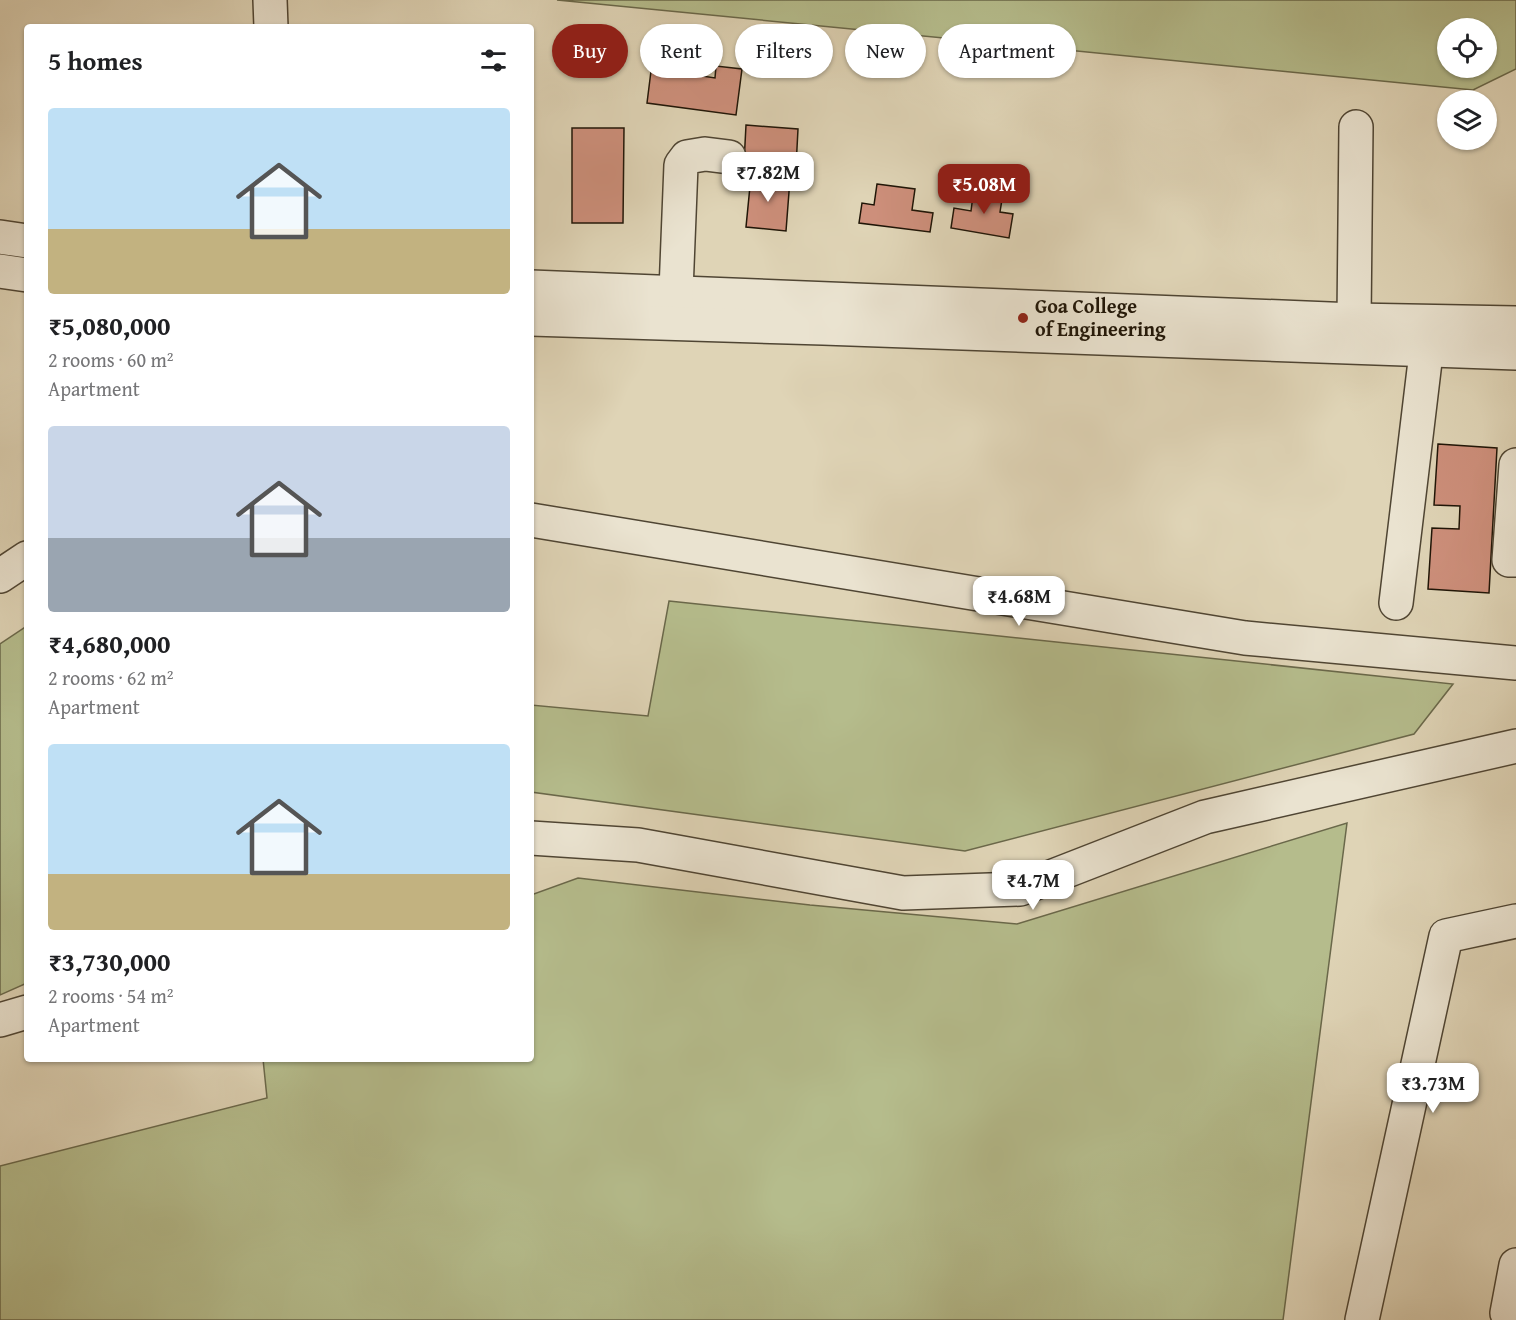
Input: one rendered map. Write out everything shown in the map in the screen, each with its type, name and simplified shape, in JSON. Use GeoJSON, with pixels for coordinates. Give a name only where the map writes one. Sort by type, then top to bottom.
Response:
{"type":"FeatureCollection","features":[{"type":"Feature","properties":{"kind":"street"},"geometry":{"type":"LineString","coordinates":[[270,0],[271,24]]}},
{"type":"Feature","properties":{"kind":"street"},"geometry":{"type":"LineString","coordinates":[[1354,320],[1356,127]]}},
{"type":"Feature","properties":{"kind":"street"},"geometry":{"type":"LineString","coordinates":[[675,308],[681,165],[687,157],[705,154],[729,157]]}},
{"type":"Feature","properties":{"kind":"street"},"geometry":{"type":"LineString","coordinates":[[0,237],[24,241]]}},
{"type":"Feature","properties":{"kind":"street"},"geometry":{"type":"LineString","coordinates":[[0,271],[24,275]]}},
{"type":"Feature","properties":{"kind":"street"},"geometry":{"type":"LineString","coordinates":[[534,287],[675,308],[1428,335],[1516,323]]}},
{"type":"Feature","properties":{"kind":"street"},"geometry":{"type":"LineString","coordinates":[[534,319],[675,308],[1354,320],[1516,354]]}},
{"type":"Feature","properties":{"kind":"street"},"geometry":{"type":"LineString","coordinates":[[1396,603],[1428,335]]}},
{"type":"Feature","properties":{"kind":"street"},"geometry":{"type":"LineString","coordinates":[[1516,465],[1509,560],[1516,560]]}},
{"type":"Feature","properties":{"kind":"street"},"geometry":{"type":"LineString","coordinates":[[534,520],[1245,638],[1516,663]]}},
{"type":"Feature","properties":{"kind":"street"},"geometry":{"type":"LineString","coordinates":[[0,576],[24,560]]}},
{"type":"Feature","properties":{"kind":"street"},"geometry":{"type":"LineString","coordinates":[[534,838],[638,845],[903,893],[1020,889],[1205,817],[1516,746]]}},
{"type":"Feature","properties":{"kind":"street"},"geometry":{"type":"LineString","coordinates":[[1362,1320],[1446,936],[1516,921]]}},
{"type":"Feature","properties":{"kind":"street"},"geometry":{"type":"LineString","coordinates":[[0,1020],[24,1013]]}},
{"type":"Feature","properties":{"kind":"street"},"geometry":{"type":"LineString","coordinates":[[1516,1265],[1507,1313],[1516,1316]]}},
{"type":"Feature","properties":{"kind":"green space"},"geometry":{"type":"Polygon","coordinates":[[[557,0],[1516,0],[1516,69],[1473,90],[1076,51],[1076,24],[938,24],[938,37],[926,36],[926,24],[845,24],[845,28],[833,27],[833,24],[801,24],[557,0]]]}},
{"type":"Feature","properties":{"kind":"green space"},"geometry":{"type":"Polygon","coordinates":[[[669,601],[1453,684],[1414,734],[965,851],[534,792],[534,705],[648,716],[669,601]]]}},
{"type":"Feature","properties":{"kind":"green space"},"geometry":{"type":"Polygon","coordinates":[[[24,628],[24,984],[0,995],[0,644],[24,628]]]}},
{"type":"Feature","properties":{"kind":"green space"},"geometry":{"type":"Polygon","coordinates":[[[1347,823],[1283,1320],[0,1320],[0,1166],[267,1098],[263,1062],[534,1062],[534,894],[578,878],[810,905],[1017,924],[1347,823]]]}},
{"type":"Feature","properties":{"kind":"building"},"geometry":{"type":"Polygon","coordinates":[[[723,67],[735,68],[735,78],[741,78],[736,115],[647,103],[650,78],[723,78],[723,67]]]}},
{"type":"Feature","properties":{"kind":"building"},"geometry":{"type":"Polygon","coordinates":[[[746,125],[798,129],[796,167],[744,163],[746,125]]]}},
{"type":"Feature","properties":{"kind":"building"},"geometry":{"type":"Polygon","coordinates":[[[572,128],[624,128],[623,223],[572,223],[572,128]]]}},
{"type":"Feature","properties":{"kind":"building"},"geometry":{"type":"Polygon","coordinates":[[[751,176],[790,179],[786,231],[746,227],[751,176]]]}},
{"type":"Feature","properties":{"kind":"building"},"geometry":{"type":"Polygon","coordinates":[[[877,184],[915,189],[912,210],[933,213],[930,232],[859,223],[862,203],[874,205],[877,184]]]}},
{"type":"Feature","properties":{"kind":"building"},"geometry":{"type":"Polygon","coordinates":[[[974,188],[1003,193],[1000,212],[1013,214],[1009,238],[951,228],[954,208],[971,211],[974,188]]]}},
{"type":"Feature","properties":{"kind":"building"},"geometry":{"type":"Polygon","coordinates":[[[1438,444],[1497,448],[1489,593],[1428,589],[1432,528],[1459,529],[1460,506],[1434,505],[1438,444]]]}},
{"type":"Feature","properties":{"kind":"place","name":"Goa College of Engineering"},"geometry":{"type":"Point","coordinates":[1023,318]}}]}
